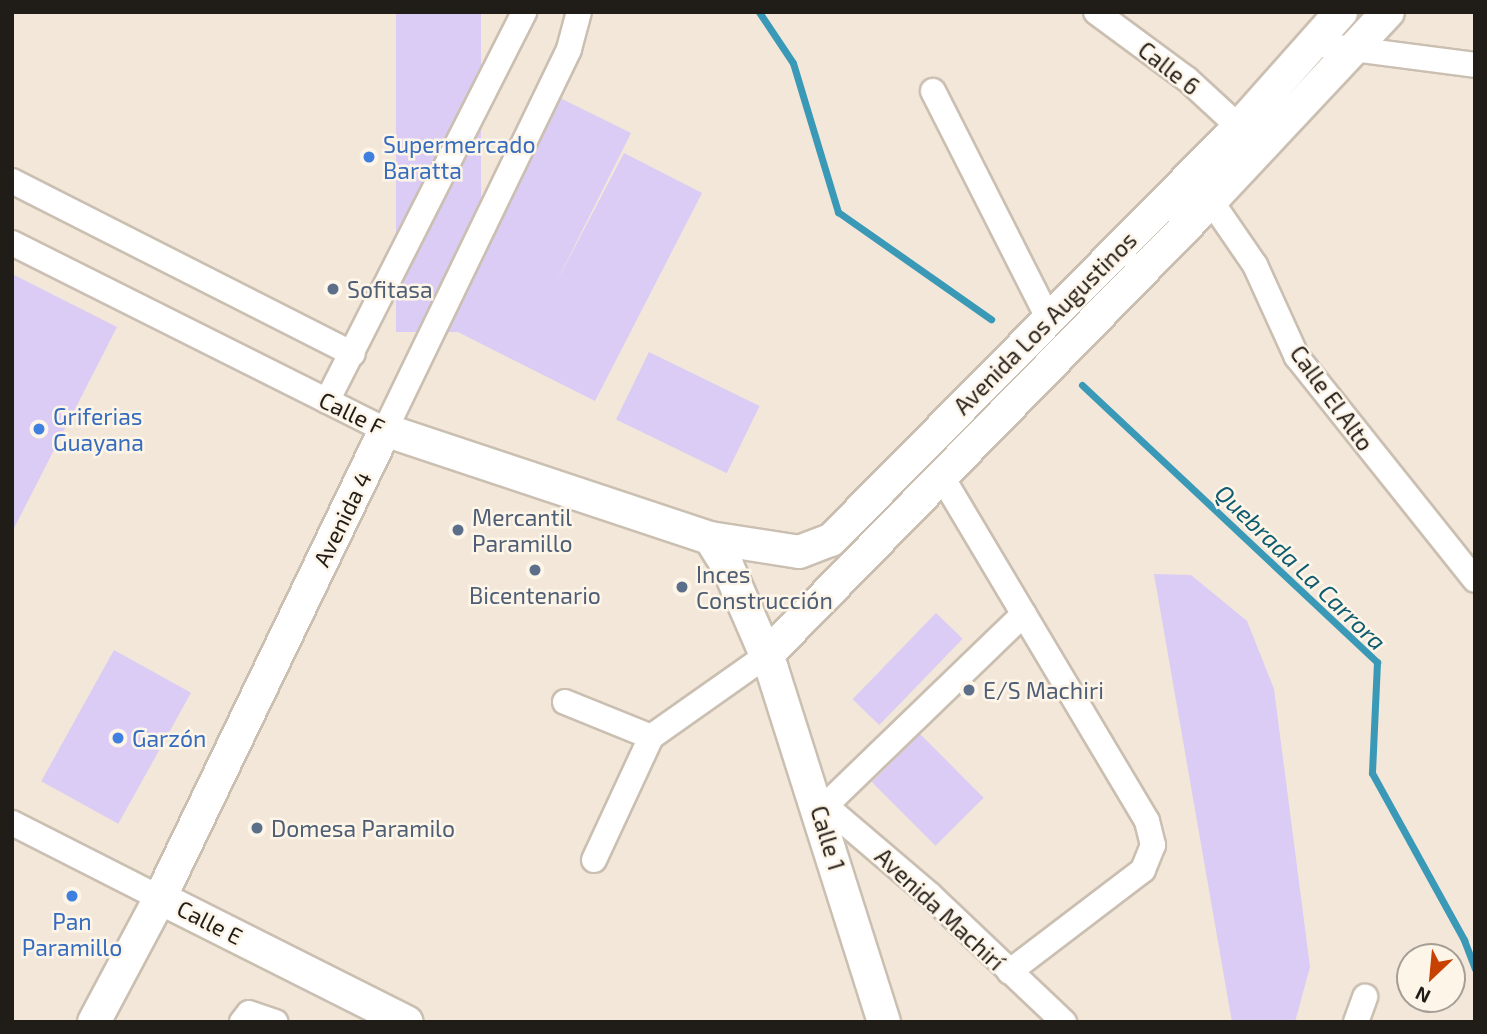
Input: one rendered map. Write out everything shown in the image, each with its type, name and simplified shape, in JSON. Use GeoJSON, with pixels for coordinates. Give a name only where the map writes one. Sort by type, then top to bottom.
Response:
{"type":"FeatureCollection","features":[{"type":"Feature","properties":{"kind":"main road","name":"Avenida Los Augustinos"},"geometry":{"type":"LineString","coordinates":[[710,538],[799,552],[831,540],[1239,127],[1341,12]]}},
{"type":"Feature","properties":{"kind":"main road","name":"Avenida Los Augustinos"},"geometry":{"type":"LineString","coordinates":[[766,656],[1211,201],[1388,12]]}},
{"type":"Feature","properties":{"kind":"main road","name":"Calle F"},"geometry":{"type":"LineString","coordinates":[[385,430],[710,538]]}},
{"type":"Feature","properties":{"kind":"main road","name":"Avenida 4"},"geometry":{"type":"LineString","coordinates":[[94,1022],[160,898],[385,430]]}},
{"type":"Feature","properties":{"kind":"main road","name":"Calle 1"},"geometry":{"type":"LineString","coordinates":[[710,538],[727,565],[766,656],[821,801],[884,1022]]}},
{"type":"Feature","properties":{"kind":"main road","name":"Calle E"},"geometry":{"type":"LineString","coordinates":[[160,898],[407,1022]]}},
{"type":"Feature","properties":{"kind":"street"},"geometry":{"type":"LineString","coordinates":[[327,401],[524,12]]}},
{"type":"Feature","properties":{"kind":"street","name":"Avenida 4"},"geometry":{"type":"LineString","coordinates":[[385,430],[569,49],[579,12]]}},
{"type":"Feature","properties":{"kind":"street","name":"Calle 6"},"geometry":{"type":"LineString","coordinates":[[1096,12],[1186,79],[1239,127]]}},
{"type":"Feature","properties":{"kind":"street"},"geometry":{"type":"LineString","coordinates":[[1314,44],[1353,52],[1475,65]]}},
{"type":"Feature","properties":{"kind":"street"},"geometry":{"type":"LineString","coordinates":[[933,91],[1049,320]]}},
{"type":"Feature","properties":{"kind":"street"},"geometry":{"type":"LineString","coordinates":[[12,181],[353,354]]}},
{"type":"Feature","properties":{"kind":"street","name":"Calle El Alto"},"geometry":{"type":"LineString","coordinates":[[1211,201],[1255,265],[1297,357],[1475,580]]}},
{"type":"Feature","properties":{"kind":"street","name":"Calle F"},"geometry":{"type":"LineString","coordinates":[[12,243],[385,430]]}},
{"type":"Feature","properties":{"kind":"street"},"geometry":{"type":"LineString","coordinates":[[942,477],[1147,821],[1153,845],[1143,870],[1009,972]]}},
{"type":"Feature","properties":{"kind":"street"},"geometry":{"type":"LineString","coordinates":[[821,801],[1024,614]]}},
{"type":"Feature","properties":{"kind":"street"},"geometry":{"type":"LineString","coordinates":[[594,860],[651,737],[766,656]]}},
{"type":"Feature","properties":{"kind":"street"},"geometry":{"type":"LineString","coordinates":[[565,702],[651,737]]}},
{"type":"Feature","properties":{"kind":"street","name":"Avenida Machirí"},"geometry":{"type":"LineString","coordinates":[[821,801],[1064,1022]]}},
{"type":"Feature","properties":{"kind":"street","name":"Calle E"},"geometry":{"type":"LineString","coordinates":[[12,823],[160,898]]}},
{"type":"Feature","properties":{"kind":"street"},"geometry":{"type":"LineString","coordinates":[[1356,1022],[1365,997]]}},
{"type":"Feature","properties":{"kind":"street"},"geometry":{"type":"LineString","coordinates":[[242,1022],[249,1013],[275,1022]]}},
{"type":"Feature","properties":{"kind":"building"},"geometry":{"type":"Polygon","coordinates":[[[396,12],[481,12],[481,332],[396,332],[396,12]]]}},
{"type":"Feature","properties":{"kind":"building"},"geometry":{"type":"Polygon","coordinates":[[[558,97],[631,133],[555,285],[624,153],[702,193],[595,401],[444,325],[558,97]]]}},
{"type":"Feature","properties":{"kind":"building","name":"Griferias Guayana"},"geometry":{"type":"Polygon","coordinates":[[[12,274],[117,327],[12,532],[12,274]]]}},
{"type":"Feature","properties":{"kind":"building"},"geometry":{"type":"Polygon","coordinates":[[[649,352],[760,406],[727,473],[616,419],[649,352]]]}},
{"type":"Feature","properties":{"kind":"building"},"geometry":{"type":"Polygon","coordinates":[[[1154,574],[1191,575],[1247,621],[1274,689],[1310,967],[1295,1022],[1232,1022],[1154,574]]]}},
{"type":"Feature","properties":{"kind":"building"},"geometry":{"type":"Polygon","coordinates":[[[936,613],[963,639],[879,725],[853,699],[936,613]]]}},
{"type":"Feature","properties":{"kind":"building","name":"Garzón"},"geometry":{"type":"Polygon","coordinates":[[[114,650],[191,693],[118,824],[41,781],[114,650]]]}},
{"type":"Feature","properties":{"kind":"building"},"geometry":{"type":"Polygon","coordinates":[[[920,734],[984,798],[936,846],[872,782],[920,734]]]}},
{"type":"Feature","properties":{"kind":"waterway","name":"Quebrada La Carrora"},"geometry":{"type":"LineString","coordinates":[[759,12],[793,63],[838,212],[991,319]]}},
{"type":"Feature","properties":{"kind":"waterway","name":"Quebrada La Carrora"},"geometry":{"type":"LineString","coordinates":[[1082,385],[1377,662],[1372,773],[1464,940],[1475,969]]}},
{"type":"Feature","properties":{"kind":"place","name":"Supermercado Baratta"},"geometry":{"type":"Point","coordinates":[369,157]}},
{"type":"Feature","properties":{"kind":"place","name":"Sofitasa"},"geometry":{"type":"Point","coordinates":[333,289]}},
{"type":"Feature","properties":{"kind":"place","name":"Griferias Guayana"},"geometry":{"type":"Point","coordinates":[39,429]}},
{"type":"Feature","properties":{"kind":"place","name":"Mercantil Paramillo"},"geometry":{"type":"Point","coordinates":[458,530]}},
{"type":"Feature","properties":{"kind":"place","name":"Bicentenario"},"geometry":{"type":"Point","coordinates":[535,570]}},
{"type":"Feature","properties":{"kind":"place","name":"Inces Construcción"},"geometry":{"type":"Point","coordinates":[682,587]}},
{"type":"Feature","properties":{"kind":"place","name":"E/S Machiri"},"geometry":{"type":"Point","coordinates":[969,690]}},
{"type":"Feature","properties":{"kind":"place","name":"Garzón"},"geometry":{"type":"Point","coordinates":[118,738]}},
{"type":"Feature","properties":{"kind":"place","name":"Domesa Paramilo"},"geometry":{"type":"Point","coordinates":[257,828]}},
{"type":"Feature","properties":{"kind":"place","name":"Pan Paramillo"},"geometry":{"type":"Point","coordinates":[72,896]}}]}
